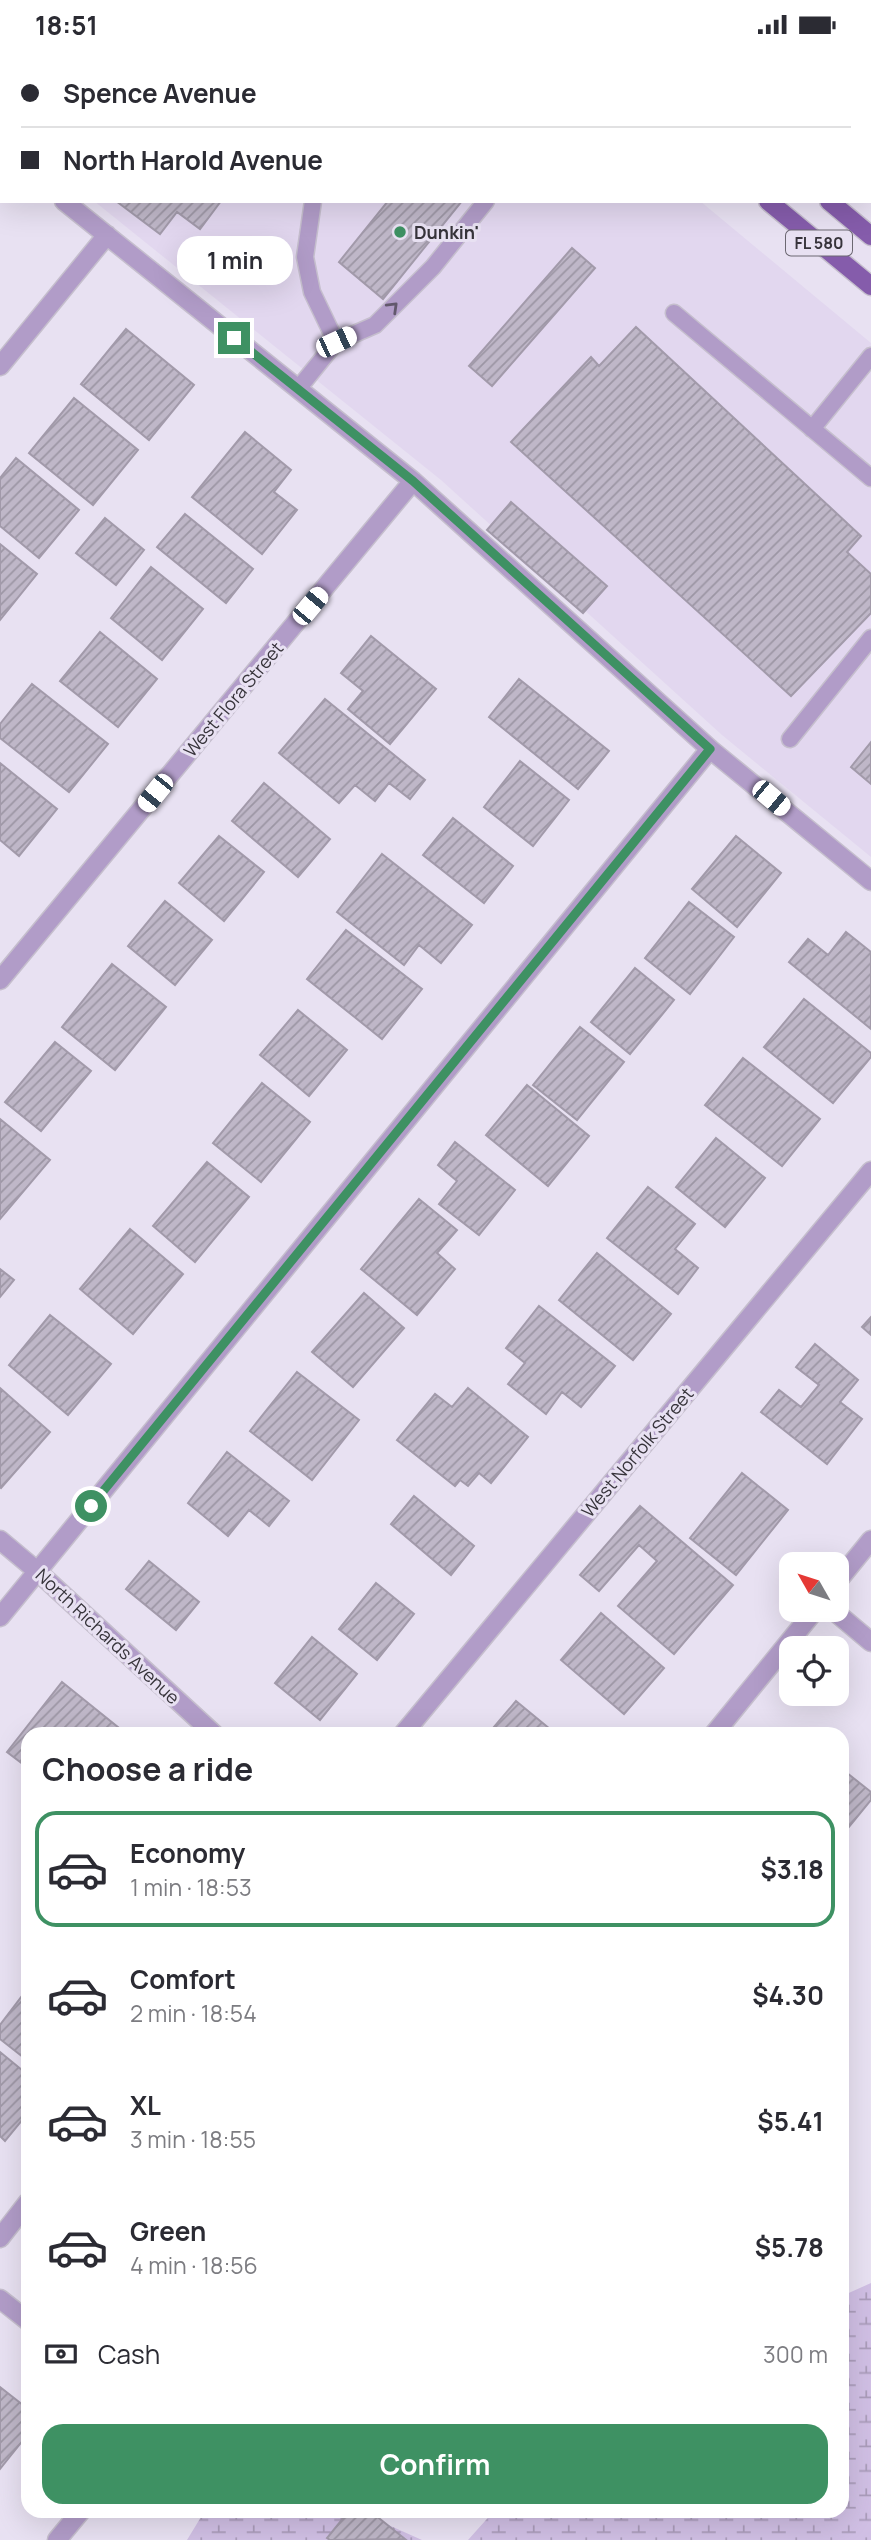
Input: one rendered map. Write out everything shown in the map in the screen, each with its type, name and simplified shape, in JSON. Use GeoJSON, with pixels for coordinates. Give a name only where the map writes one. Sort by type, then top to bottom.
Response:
{"type":"FeatureCollection","features":[{"type":"Feature","properties":{"kind":"main road","name":"FL 580"},"geometry":{"type":"LineString","coordinates":[[770,203],[871,285]]}},
{"type":"Feature","properties":{"kind":"main road"},"geometry":{"type":"LineString","coordinates":[[831,203],[871,236]]}},
{"type":"Feature","properties":{"kind":"street"},"geometry":{"type":"LineString","coordinates":[[67,203],[413,481],[710,749],[871,881]]}},
{"type":"Feature","properties":{"kind":"street"},"geometry":{"type":"LineString","coordinates":[[0,366],[107,235]]}},
{"type":"Feature","properties":{"kind":"street","name":"West Flora Street"},"geometry":{"type":"LineString","coordinates":[[0,981],[413,481]]}},
{"type":"Feature","properties":{"kind":"street"},"geometry":{"type":"LineString","coordinates":[[0,1617],[710,749]]}},
{"type":"Feature","properties":{"kind":"street","name":"West Norfolk Street"},"geometry":{"type":"LineString","coordinates":[[409,1727],[871,1171]]}},
{"type":"Feature","properties":{"kind":"street","name":"North Richards Avenue"},"geometry":{"type":"LineString","coordinates":[[0,1540],[206,1727]]}},
{"type":"Feature","properties":{"kind":"street"},"geometry":{"type":"LineString","coordinates":[[849,1567],[871,1540]]}},
{"type":"Feature","properties":{"kind":"street"},"geometry":{"type":"LineString","coordinates":[[720,1727],[804,1622]]}},
{"type":"Feature","properties":{"kind":"street"},"geometry":{"type":"LineString","coordinates":[[847,1622],[871,1642]]}},
{"type":"Feature","properties":{"kind":"street"},"geometry":{"type":"LineString","coordinates":[[0,2238],[21,2211]]}},
{"type":"Feature","properties":{"kind":"street"},"geometry":{"type":"LineString","coordinates":[[0,2299],[21,2316]]}},
{"type":"Feature","properties":{"kind":"street"},"geometry":{"type":"LineString","coordinates":[[57,2540],[75,2518]]}},
{"type":"Feature","properties":{"kind":"lane"},"geometry":{"type":"LineString","coordinates":[[313,203],[305,257],[312,292],[336,342]]}},
{"type":"Feature","properties":{"kind":"lane"},"geometry":{"type":"LineString","coordinates":[[298,389],[336,342],[375,325],[433,267],[484,203]]}},
{"type":"Feature","properties":{"kind":"lane"},"geometry":{"type":"LineString","coordinates":[[674,313],[871,478]]}},
{"type":"Feature","properties":{"kind":"lane"},"geometry":{"type":"LineString","coordinates":[[812,429],[871,356]]}},
{"type":"Feature","properties":{"kind":"lane"},"geometry":{"type":"LineString","coordinates":[[790,739],[871,638]]}},
{"type":"Feature","properties":{"kind":"shaded area"},"geometry":{"type":"Polygon","coordinates":[[[96,203],[702,203],[871,343],[871,857],[722,735],[441,480],[96,203]]]}},
{"type":"Feature","properties":{"kind":"green space"},"geometry":{"type":"Polygon","coordinates":[[[871,2283],[871,2540],[468,2540],[488,2518],[849,2518],[849,2293],[871,2283]]]}},
{"type":"Feature","properties":{"kind":"green space"},"geometry":{"type":"Polygon","coordinates":[[[200,2518],[373,2518],[422,2540],[187,2540],[200,2518]]]}},
{"type":"Feature","properties":{"kind":"building"},"geometry":{"type":"Polygon","coordinates":[[[119,203],[220,203],[200,229],[177,212],[160,234],[119,203]]]}},
{"type":"Feature","properties":{"kind":"building","name":"Dunkin'"},"geometry":{"type":"Polygon","coordinates":[[[386,203],[460,203],[383,299],[339,262],[386,203]]]}},
{"type":"Feature","properties":{"kind":"building"},"geometry":{"type":"Polygon","coordinates":[[[572,248],[595,268],[492,386],[469,366],[572,248]]]}},
{"type":"Feature","properties":{"kind":"building"},"geometry":{"type":"Polygon","coordinates":[[[636,327],[861,536],[847,552],[871,574],[871,613],[791,696],[511,442],[591,357],[599,366],[636,327]]]}},
{"type":"Feature","properties":{"kind":"building"},"geometry":{"type":"Polygon","coordinates":[[[126,329],[194,385],[149,440],[81,384],[126,329]]]}},
{"type":"Feature","properties":{"kind":"building"},"geometry":{"type":"Polygon","coordinates":[[[74,398],[138,450],[93,505],[29,453],[74,398]]]}},
{"type":"Feature","properties":{"kind":"building"},"geometry":{"type":"Polygon","coordinates":[[[245,432],[291,470],[274,492],[297,510],[262,554],[192,497],[245,432]]]}},
{"type":"Feature","properties":{"kind":"building"},"geometry":{"type":"Polygon","coordinates":[[[16,458],[79,510],[39,558],[0,526],[0,478],[16,458]]]}},
{"type":"Feature","properties":{"kind":"building"},"geometry":{"type":"Polygon","coordinates":[[[511,502],[607,586],[583,613],[487,530],[511,502]]]}},
{"type":"Feature","properties":{"kind":"building"},"geometry":{"type":"Polygon","coordinates":[[[185,514],[253,569],[226,603],[157,547],[185,514]]]}},
{"type":"Feature","properties":{"kind":"building"},"geometry":{"type":"Polygon","coordinates":[[[105,518],[144,550],[116,585],[76,553],[105,518]]]}},
{"type":"Feature","properties":{"kind":"building"},"geometry":{"type":"Polygon","coordinates":[[[0,544],[37,574],[0,620],[0,544]]]}},
{"type":"Feature","properties":{"kind":"building"},"geometry":{"type":"Polygon","coordinates":[[[151,567],[203,609],[162,660],[111,618],[151,567]]]}},
{"type":"Feature","properties":{"kind":"building"},"geometry":{"type":"Polygon","coordinates":[[[100,632],[157,679],[118,727],[60,681],[100,632]]]}},
{"type":"Feature","properties":{"kind":"building"},"geometry":{"type":"Polygon","coordinates":[[[371,636],[436,689],[390,744],[348,709],[363,691],[341,673],[371,636]]]}},
{"type":"Feature","properties":{"kind":"building"},"geometry":{"type":"Polygon","coordinates":[[[519,679],[609,751],[578,789],[489,717],[519,679]]]}},
{"type":"Feature","properties":{"kind":"building"},"geometry":{"type":"Polygon","coordinates":[[[32,684],[108,744],[69,792],[0,738],[0,724],[32,684]]]}},
{"type":"Feature","properties":{"kind":"building"},"geometry":{"type":"Polygon","coordinates":[[[325,699],[425,780],[410,799],[389,783],[375,801],[355,785],[339,803],[279,753],[325,699]]]}},
{"type":"Feature","properties":{"kind":"building"},"geometry":{"type":"Polygon","coordinates":[[[871,742],[871,784],[851,767],[871,742]]]}},
{"type":"Feature","properties":{"kind":"building"},"geometry":{"type":"Polygon","coordinates":[[[520,761],[569,800],[533,846],[484,807],[520,761]]]}},
{"type":"Feature","properties":{"kind":"building"},"geometry":{"type":"Polygon","coordinates":[[[0,763],[57,809],[19,856],[0,840],[0,763]]]}},
{"type":"Feature","properties":{"kind":"building"},"geometry":{"type":"Polygon","coordinates":[[[264,783],[330,839],[298,877],[232,821],[264,783]]]}},
{"type":"Feature","properties":{"kind":"building"},"geometry":{"type":"Polygon","coordinates":[[[453,818],[513,866],[484,903],[423,855],[453,818]]]}},
{"type":"Feature","properties":{"kind":"building"},"geometry":{"type":"Polygon","coordinates":[[[219,836],[264,872],[224,921],[179,883],[219,836]]]}},
{"type":"Feature","properties":{"kind":"building"},"geometry":{"type":"Polygon","coordinates":[[[736,836],[781,873],[737,927],[692,889],[736,836]]]}},
{"type":"Feature","properties":{"kind":"building"},"geometry":{"type":"Polygon","coordinates":[[[382,854],[472,925],[441,963],[419,945],[404,965],[337,912],[382,854]]]}},
{"type":"Feature","properties":{"kind":"building"},"geometry":{"type":"Polygon","coordinates":[[[165,901],[212,940],[175,985],[128,946],[165,901]]]}},
{"type":"Feature","properties":{"kind":"building"},"geometry":{"type":"Polygon","coordinates":[[[689,902],[734,937],[690,994],[645,958],[689,902]]]}},
{"type":"Feature","properties":{"kind":"building"},"geometry":{"type":"Polygon","coordinates":[[[346,930],[422,989],[382,1039],[307,979],[346,930]]]}},
{"type":"Feature","properties":{"kind":"building"},"geometry":{"type":"Polygon","coordinates":[[[846,932],[871,952],[871,1029],[789,962],[808,939],[828,955],[846,932]]]}},
{"type":"Feature","properties":{"kind":"building"},"geometry":{"type":"Polygon","coordinates":[[[112,964],[166,1007],[115,1070],[62,1027],[112,964]]]}},
{"type":"Feature","properties":{"kind":"building"},"geometry":{"type":"Polygon","coordinates":[[[635,968],[674,1000],[630,1054],[591,1022],[635,968]]]}},
{"type":"Feature","properties":{"kind":"building"},"geometry":{"type":"Polygon","coordinates":[[[804,999],[871,1053],[871,1057],[833,1103],[764,1047],[804,999]]]}},
{"type":"Feature","properties":{"kind":"building"},"geometry":{"type":"Polygon","coordinates":[[[298,1010],[347,1050],[309,1096],[260,1055],[298,1010]]]}},
{"type":"Feature","properties":{"kind":"building"},"geometry":{"type":"Polygon","coordinates":[[[580,1027],[624,1062],[577,1120],[533,1085],[580,1027]]]}},
{"type":"Feature","properties":{"kind":"building"},"geometry":{"type":"Polygon","coordinates":[[[55,1042],[91,1071],[41,1131],[5,1102],[55,1042]]]}},
{"type":"Feature","properties":{"kind":"building"},"geometry":{"type":"Polygon","coordinates":[[[743,1058],[820,1119],[782,1166],[705,1105],[743,1058]]]}},
{"type":"Feature","properties":{"kind":"building"},"geometry":{"type":"Polygon","coordinates":[[[262,1083],[310,1122],[261,1182],[213,1143],[262,1083]]]}},
{"type":"Feature","properties":{"kind":"building"},"geometry":{"type":"Polygon","coordinates":[[[527,1085],[589,1136],[548,1186],[486,1135],[527,1085]]]}},
{"type":"Feature","properties":{"kind":"building"},"geometry":{"type":"Polygon","coordinates":[[[0,1119],[50,1160],[0,1219],[0,1119]]]}},
{"type":"Feature","properties":{"kind":"building"},"geometry":{"type":"Polygon","coordinates":[[[716,1138],[765,1178],[725,1227],[676,1187],[716,1138]]]}},
{"type":"Feature","properties":{"kind":"building"},"geometry":{"type":"Polygon","coordinates":[[[455,1142],[515,1190],[479,1235],[439,1204],[457,1181],[438,1165],[455,1142]]]}},
{"type":"Feature","properties":{"kind":"building"},"geometry":{"type":"Polygon","coordinates":[[[207,1162],[249,1197],[195,1262],[153,1226],[207,1162]]]}},
{"type":"Feature","properties":{"kind":"building"},"geometry":{"type":"Polygon","coordinates":[[[648,1187],[695,1224],[675,1249],[698,1268],[678,1294],[607,1238],[648,1187]]]}},
{"type":"Feature","properties":{"kind":"building"},"geometry":{"type":"Polygon","coordinates":[[[419,1199],[457,1230],[437,1253],[455,1269],[417,1315],[361,1269],[419,1199]]]}},
{"type":"Feature","properties":{"kind":"building"},"geometry":{"type":"Polygon","coordinates":[[[130,1229],[183,1274],[133,1334],[80,1289],[130,1229]]]}},
{"type":"Feature","properties":{"kind":"building"},"geometry":{"type":"Polygon","coordinates":[[[597,1253],[671,1314],[633,1360],[559,1300],[597,1253]]]}},
{"type":"Feature","properties":{"kind":"building"},"geometry":{"type":"Polygon","coordinates":[[[0,1269],[14,1280],[0,1297],[0,1269]]]}},
{"type":"Feature","properties":{"kind":"building"},"geometry":{"type":"Polygon","coordinates":[[[364,1293],[404,1328],[353,1387],[312,1352],[364,1293]]]}},
{"type":"Feature","properties":{"kind":"building"},"geometry":{"type":"Polygon","coordinates":[[[539,1306],[615,1366],[581,1407],[562,1392],[546,1414],[508,1384],[525,1363],[506,1348],[539,1306]]]}},
{"type":"Feature","properties":{"kind":"building"},"geometry":{"type":"Polygon","coordinates":[[[50,1315],[111,1364],[68,1415],[9,1365],[50,1315]]]}},
{"type":"Feature","properties":{"kind":"building"},"geometry":{"type":"Polygon","coordinates":[[[871,1317],[871,1335],[862,1327],[871,1317]]]}},
{"type":"Feature","properties":{"kind":"building"},"geometry":{"type":"Polygon","coordinates":[[[815,1344],[858,1380],[840,1402],[862,1419],[827,1464],[761,1412],[779,1390],[801,1407],[819,1385],[796,1367],[815,1344]]]}},
{"type":"Feature","properties":{"kind":"building"},"geometry":{"type":"Polygon","coordinates":[[[297,1372],[359,1420],[312,1480],[250,1431],[297,1372]]]}},
{"type":"Feature","properties":{"kind":"building"},"geometry":{"type":"Polygon","coordinates":[[[0,1388],[50,1432],[1,1488],[0,1487],[0,1388]]]}},
{"type":"Feature","properties":{"kind":"building"},"geometry":{"type":"Polygon","coordinates":[[[468,1388],[528,1437],[491,1483],[479,1473],[468,1486],[460,1480],[455,1486],[397,1440],[435,1394],[452,1407],[468,1388]]]}},
{"type":"Feature","properties":{"kind":"building"},"geometry":{"type":"Polygon","coordinates":[[[227,1452],[289,1501],[269,1526],[249,1510],[228,1536],[188,1503],[227,1452]]]}},
{"type":"Feature","properties":{"kind":"building"},"geometry":{"type":"Polygon","coordinates":[[[742,1473],[788,1510],[736,1575],[690,1538],[742,1473]]]}},
{"type":"Feature","properties":{"kind":"building"},"geometry":{"type":"Polygon","coordinates":[[[414,1496],[474,1546],[451,1575],[391,1524],[414,1496]]]}},
{"type":"Feature","properties":{"kind":"building"},"geometry":{"type":"Polygon","coordinates":[[[640,1506],[733,1585],[674,1654],[618,1606],[657,1561],[639,1545],[599,1591],[580,1575],[640,1506]]]}},
{"type":"Feature","properties":{"kind":"building"},"geometry":{"type":"Polygon","coordinates":[[[149,1561],[199,1602],[176,1630],[126,1589],[149,1561]]]}},
{"type":"Feature","properties":{"kind":"building"},"geometry":{"type":"Polygon","coordinates":[[[376,1583],[414,1614],[377,1660],[339,1629],[376,1583]]]}},
{"type":"Feature","properties":{"kind":"building"},"geometry":{"type":"Polygon","coordinates":[[[601,1613],[664,1668],[624,1714],[561,1660],[601,1613]]]}},
{"type":"Feature","properties":{"kind":"building"},"geometry":{"type":"Polygon","coordinates":[[[312,1637],[357,1674],[320,1720],[275,1683],[312,1637]]]}},
{"type":"Feature","properties":{"kind":"building"},"geometry":{"type":"Polygon","coordinates":[[[62,1682],[118,1727],[27,1727],[62,1682]]]}},
{"type":"Feature","properties":{"kind":"building"},"geometry":{"type":"Polygon","coordinates":[[[516,1701],[548,1727],[494,1727],[516,1701]]]}},
{"type":"Feature","properties":{"kind":"building"},"geometry":{"type":"Polygon","coordinates":[[[21,1734],[21,1763],[7,1752],[21,1734]]]}},
{"type":"Feature","properties":{"kind":"building"},"geometry":{"type":"Polygon","coordinates":[[[849,1775],[871,1792],[871,1800],[849,1827],[849,1775]]]}},
{"type":"Feature","properties":{"kind":"building"},"geometry":{"type":"Polygon","coordinates":[[[21,1997],[21,2056],[0,2039],[0,2025],[21,1997]]]}},
{"type":"Feature","properties":{"kind":"building"},"geometry":{"type":"Polygon","coordinates":[[[0,2052],[21,2069],[21,2122],[5,2141],[0,2136],[0,2052]]]}},
{"type":"Feature","properties":{"kind":"building"},"geometry":{"type":"Polygon","coordinates":[[[0,2387],[21,2404],[21,2443],[0,2469],[0,2387]]]}},
{"type":"Feature","properties":{"kind":"building"},"geometry":{"type":"Polygon","coordinates":[[[343,2518],[379,2518],[405,2539],[330,2540],[327,2538],[343,2518]]]}},
{"type":"Feature","properties":{"kind":"place","name":"Dunkin'"},"geometry":{"type":"Point","coordinates":[400,232]}},
{"type":"Feature","properties":{"kind":"route"},"geometry":{"type":"LineString","coordinates":[[91,1506],[710,749],[413,481],[234,338]]}}]}
